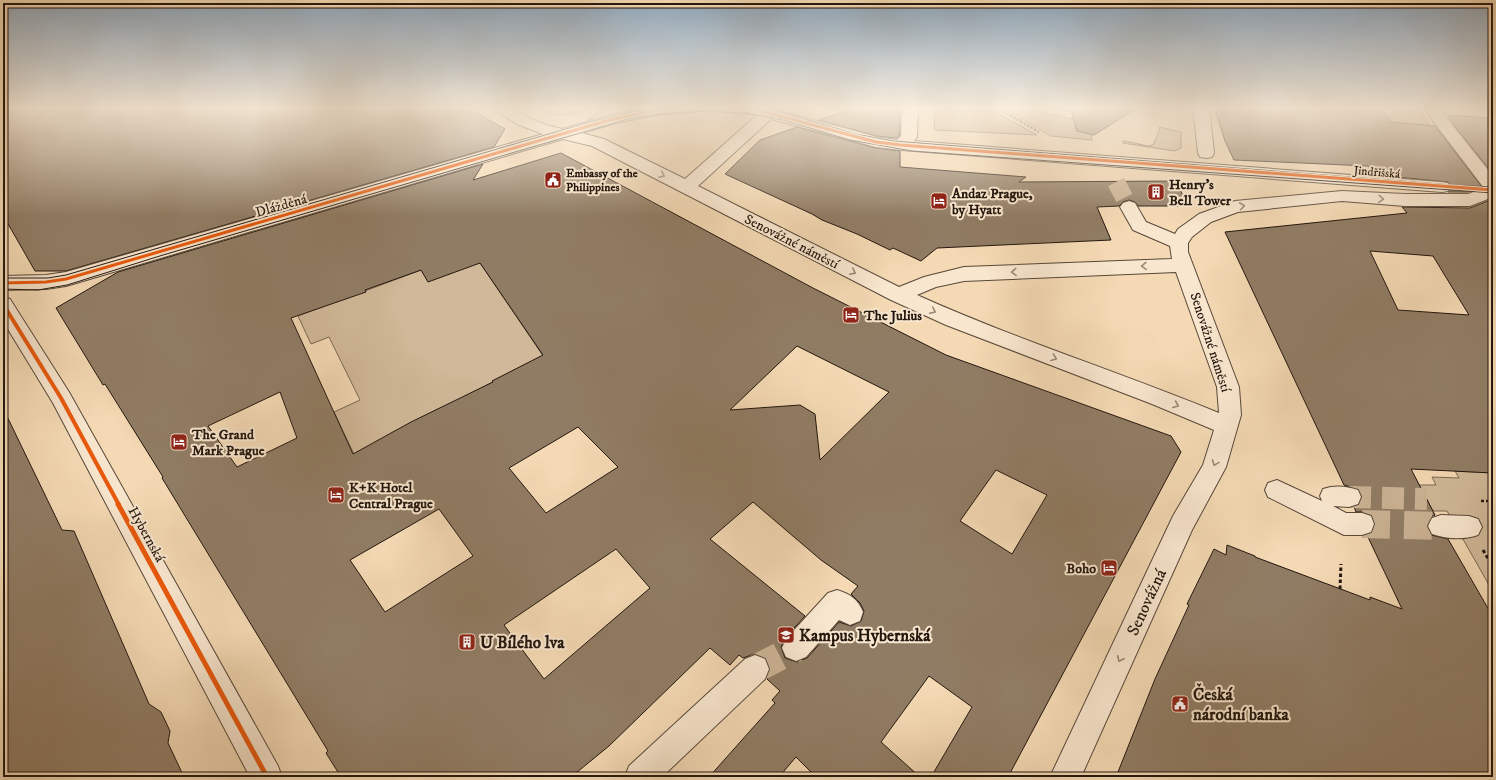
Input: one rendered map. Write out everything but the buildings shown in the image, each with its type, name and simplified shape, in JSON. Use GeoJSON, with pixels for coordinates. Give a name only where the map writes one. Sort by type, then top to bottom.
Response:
{"type":"FeatureCollection","features":[{"type":"Feature","properties":{"kind":"street","name":"Dlážděná"},"geometry":{"type":"LineString","coordinates":[[3,283],[46,282],[66,279],[530,143]]}},
{"type":"Feature","properties":{"kind":"street","name":"Senovážné náměstí"},"geometry":{"type":"LineString","coordinates":[[601,143],[898,295],[953,320],[1160,398],[1227,426],[1230,415],[1228,387],[1183,265]]}},
{"type":"Feature","properties":{"kind":"street"},"geometry":{"type":"LineString","coordinates":[[686,187],[736,143]]}},
{"type":"Feature","properties":{"kind":"street"},"geometry":{"type":"LineString","coordinates":[[888,143],[901,145]]}},
{"type":"Feature","properties":{"kind":"street"},"geometry":{"type":"LineString","coordinates":[[1205,143],[1206,152]]}},
{"type":"Feature","properties":{"kind":"street"},"geometry":{"type":"LineString","coordinates":[[1458,143],[1493,190]]}},
{"type":"Feature","properties":{"kind":"street","name":"Jindřišská"},"geometry":{"type":"LineString","coordinates":[[901,145],[1493,190]]}},
{"type":"Feature","properties":{"kind":"street","name":"Jindřišská"},"geometry":{"type":"LineString","coordinates":[[1179,243],[1185,233],[1205,218],[1235,207],[1342,196],[1405,200],[1470,200],[1493,190]]}},
{"type":"Feature","properties":{"kind":"street"},"geometry":{"type":"LineString","coordinates":[[898,295],[930,282],[964,274],[1183,265],[1179,252],[1179,243],[1139,226],[1129,207]]}},
{"type":"Feature","properties":{"kind":"street","name":"Hybernská"},"geometry":{"type":"LineString","coordinates":[[3,304],[61,398],[267,777]]}},
{"type":"Feature","properties":{"kind":"street","name":"Senovážná"},"geometry":{"type":"LineString","coordinates":[[1065,777],[1182,524],[1214,466],[1227,426]]}},
{"type":"Feature","properties":{"kind":"street"},"geometry":{"type":"LineString","coordinates":[[1277,490],[1344,524],[1362,524]]}},
{"type":"Feature","properties":{"kind":"street"},"geometry":{"type":"LineString","coordinates":[[1442,526],[1469,527]]}},
{"type":"Feature","properties":{"kind":"street"},"geometry":{"type":"LineString","coordinates":[[796,648],[837,602],[850,612]]}},
{"type":"Feature","properties":{"kind":"street"},"geometry":{"type":"LineString","coordinates":[[640,777],[755,669]]}},
{"type":"Feature","properties":{"kind":"path"},"geometry":{"type":"LineString","coordinates":[[1340,589],[1341,564]]}},
{"type":"Feature","properties":{"kind":"shaded area"},"geometry":{"type":"Polygon","coordinates":[[[1126,143],[1136,143],[1148,146],[1154,143],[1181,143],[1181,148],[1174,151],[1126,143]]]}},
{"type":"Feature","properties":{"kind":"shaded area"},"geometry":{"type":"Polygon","coordinates":[[[472,251],[543,356],[354,454],[334,412],[360,400],[329,337],[311,344],[298,316],[472,251]]]}},
{"type":"Feature","properties":{"kind":"shaded area"},"geometry":{"type":"Polygon","coordinates":[[[1455,471],[1493,473],[1493,592],[1447,511],[1433,511],[1419,485],[1436,485],[1432,477],[1459,478],[1455,471]]]}},
{"type":"Feature","properties":{"kind":"tunnel"},"geometry":{"type":"LineString","coordinates":[[1116,182],[1127,203]]}},
{"type":"Feature","properties":{"kind":"tunnel"},"geometry":{"type":"LineString","coordinates":[[1349,497],[1427,499]]}},
{"type":"Feature","properties":{"kind":"tunnel"},"geometry":{"type":"LineString","coordinates":[[1362,524],[1441,526]]}},
{"type":"Feature","properties":{"kind":"tunnel"},"geometry":{"type":"LineString","coordinates":[[755,669],[796,648]]}},
{"type":"Feature","properties":{"kind":"tram line"},"geometry":{"type":"LineString","coordinates":[[3,278],[48,278],[66,275],[516,143]]}},
{"type":"Feature","properties":{"kind":"tram line"},"geometry":{"type":"LineString","coordinates":[[3,289],[38,290],[67,285],[163,255],[545,143]]}},
{"type":"Feature","properties":{"kind":"tram line"},"geometry":{"type":"LineString","coordinates":[[869,143],[912,151],[1493,193]]}},
{"type":"Feature","properties":{"kind":"tram line"},"geometry":{"type":"LineString","coordinates":[[924,143],[1451,185],[1493,187]]}},
{"type":"Feature","properties":{"kind":"cycle path"},"geometry":{"type":"LineString","coordinates":[[3,283],[46,282],[66,279],[530,143]]}},
{"type":"Feature","properties":{"kind":"cycle path"},"geometry":{"type":"LineString","coordinates":[[888,143],[1493,190]]}},
{"type":"Feature","properties":{"kind":"cycle path"},"geometry":{"type":"LineString","coordinates":[[3,304],[61,398],[267,777]]}},
{"type":"Feature","properties":{"kind":"place","name":"Embassy of the Philippines"},"geometry":{"type":"Point","coordinates":[553,180]}},
{"type":"Feature","properties":{"kind":"place","name":"Henry's Bell Tower"},"geometry":{"type":"Point","coordinates":[1156,192]}},
{"type":"Feature","properties":{"kind":"place","name":"Andaz Prague, by Hyatt"},"geometry":{"type":"Point","coordinates":[939,201]}},
{"type":"Feature","properties":{"kind":"place","name":"The Julius"},"geometry":{"type":"Point","coordinates":[851,315]}},
{"type":"Feature","properties":{"kind":"place","name":"The Grand Mark Prague"},"geometry":{"type":"Point","coordinates":[179,442]}},
{"type":"Feature","properties":{"kind":"place","name":"K+K Hotel Central Prague"},"geometry":{"type":"Point","coordinates":[336,495]}},
{"type":"Feature","properties":{"kind":"place","name":"Boho"},"geometry":{"type":"Point","coordinates":[1109,568]}},
{"type":"Feature","properties":{"kind":"place","name":"Kampus Hybernská"},"geometry":{"type":"Point","coordinates":[786,635]}},
{"type":"Feature","properties":{"kind":"place","name":"U Bílého lva"},"geometry":{"type":"Point","coordinates":[467,642]}},
{"type":"Feature","properties":{"kind":"place","name":"Česká národní banka"},"geometry":{"type":"Point","coordinates":[1180,704]}}]}
